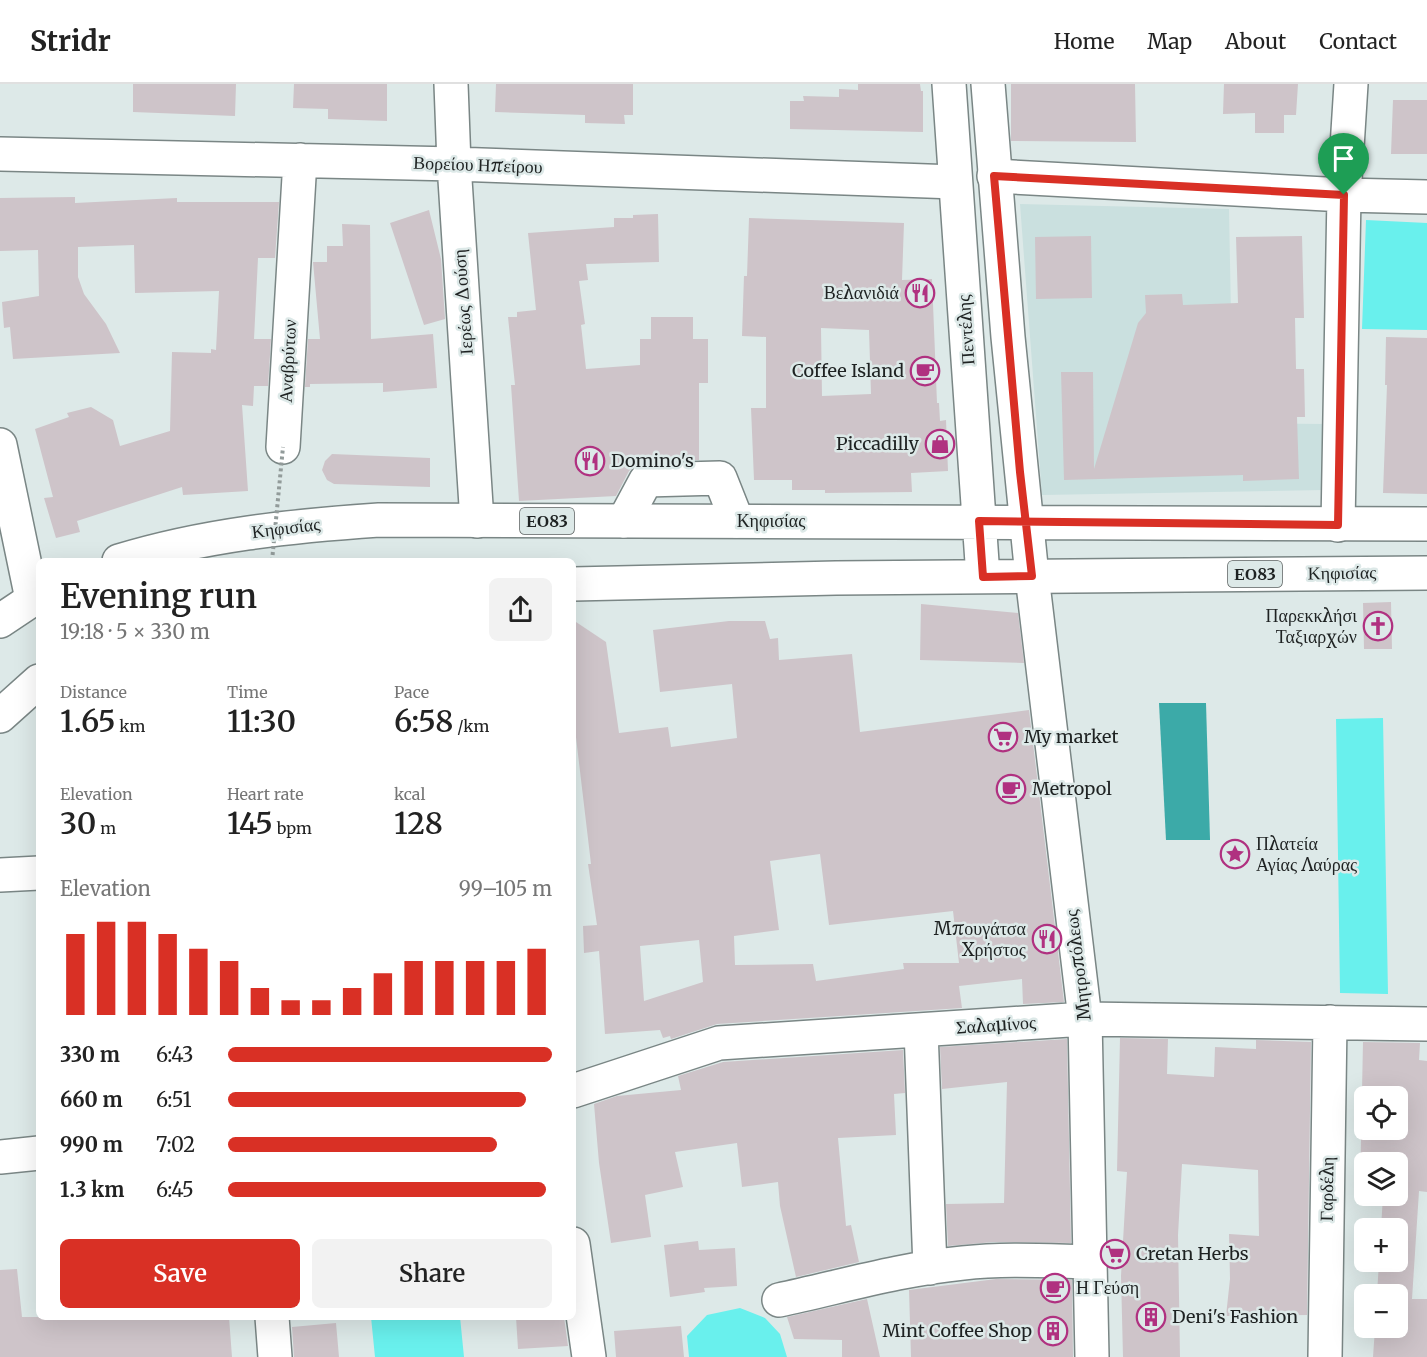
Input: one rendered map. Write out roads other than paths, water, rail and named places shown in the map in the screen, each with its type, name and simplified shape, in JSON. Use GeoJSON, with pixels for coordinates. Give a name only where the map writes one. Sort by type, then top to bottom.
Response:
{"type":"FeatureCollection","features":[{"type":"Feature","properties":{"kind":"street","name":"Ιερέως Δούση"},"geometry":{"type":"LineString","coordinates":[[451,84],[477,521]]}},
{"type":"Feature","properties":{"kind":"street","name":"Πεντέλης"},"geometry":{"type":"LineString","coordinates":[[949,84],[983,577]]}},
{"type":"Feature","properties":{"kind":"street"},"geometry":{"type":"LineString","coordinates":[[988,84],[994,176],[1025,522],[1032,576]]}},
{"type":"Feature","properties":{"kind":"street"},"geometry":{"type":"LineString","coordinates":[[1338,525],[1344,195],[1351,84]]}},
{"type":"Feature","properties":{"kind":"street","name":"Βορείου Ηπείρου"},"geometry":{"type":"LineString","coordinates":[[0,154],[454,164],[955,182]]}},
{"type":"Feature","properties":{"kind":"street","name":"Αναβρύτων"},"geometry":{"type":"LineString","coordinates":[[283,447],[300,160]]}},
{"type":"Feature","properties":{"kind":"street"},"geometry":{"type":"LineString","coordinates":[[994,176],[1344,195],[1427,197]]}},
{"type":"Feature","properties":{"kind":"street"},"geometry":{"type":"LineString","coordinates":[[0,445],[36,597],[0,621]]}},
{"type":"Feature","properties":{"kind":"street"},"geometry":{"type":"LineString","coordinates":[[624,521],[646,480],[720,478],[737,521]]}},
{"type":"Feature","properties":{"kind":"street","name":"Κηφισίας"},"geometry":{"type":"LineString","coordinates":[[130,558],[173,546],[274,528],[379,520],[1427,524]]}},
{"type":"Feature","properties":{"kind":"street","name":"Κηφισίας"},"geometry":{"type":"LineString","coordinates":[[576,584],[1032,576],[1427,573]]}},
{"type":"Feature","properties":{"kind":"street","name":"Μητροπόλεως"},"geometry":{"type":"LineString","coordinates":[[1032,576],[1085,1019],[1092,1357]]}},
{"type":"Feature","properties":{"kind":"street"},"geometry":{"type":"LineString","coordinates":[[0,716],[36,684]]}},
{"type":"Feature","properties":{"kind":"street"},"geometry":{"type":"LineString","coordinates":[[0,875],[36,873]]}},
{"type":"Feature","properties":{"kind":"street","name":"Σαλαμίνος"},"geometry":{"type":"LineString","coordinates":[[576,1090],[719,1044],[1085,1019],[1427,1024]]}},
{"type":"Feature","properties":{"kind":"street","name":"Γαρδέλη"},"geometry":{"type":"LineString","coordinates":[[1325,1357],[1330,1022]]}},
{"type":"Feature","properties":{"kind":"street"},"geometry":{"type":"LineString","coordinates":[[921,1030],[930,1268]]}},
{"type":"Feature","properties":{"kind":"street"},"geometry":{"type":"LineString","coordinates":[[0,1157],[36,1153]]}},
{"type":"Feature","properties":{"kind":"street"},"geometry":{"type":"LineString","coordinates":[[779,1300],[930,1268],[996,1261],[1091,1262]]}},
{"type":"Feature","properties":{"kind":"street"},"geometry":{"type":"LineString","coordinates":[[576,1265],[589,1357]]}},
{"type":"Feature","properties":{"kind":"street"},"geometry":{"type":"LineString","coordinates":[[272,1320],[275,1357]]}},
{"type":"Feature","properties":{"kind":"street"},"geometry":{"type":"LineString","coordinates":[[1302,1357],[1325,1357]]}},
{"type":"Feature","properties":{"kind":"place","name":"Βελανιδιά"},"geometry":{"type":"Point","coordinates":[920,293]}},
{"type":"Feature","properties":{"kind":"place","name":"Coffee Island"},"geometry":{"type":"Point","coordinates":[925,371]}},
{"type":"Feature","properties":{"kind":"place","name":"Piccadilly"},"geometry":{"type":"Point","coordinates":[940,444]}},
{"type":"Feature","properties":{"kind":"place","name":"Domino's"},"geometry":{"type":"Point","coordinates":[590,461]}},
{"type":"Feature","properties":{"kind":"place","name":"Παρεκκλήσι Ταξιαρχών"},"geometry":{"type":"Point","coordinates":[1378,626]}},
{"type":"Feature","properties":{"kind":"place","name":"My market"},"geometry":{"type":"Point","coordinates":[1003,737]}},
{"type":"Feature","properties":{"kind":"place","name":"Metropol"},"geometry":{"type":"Point","coordinates":[1011,789]}},
{"type":"Feature","properties":{"kind":"place","name":"Πλατεία Αγίας Λαύρας"},"geometry":{"type":"Point","coordinates":[1235,854]}},
{"type":"Feature","properties":{"kind":"place","name":"Μπουγάτσα Χρήστος"},"geometry":{"type":"Point","coordinates":[1047,939]}},
{"type":"Feature","properties":{"kind":"place","name":"Cretan Herbs"},"geometry":{"type":"Point","coordinates":[1115,1254]}},
{"type":"Feature","properties":{"kind":"place","name":"Η Γεύση"},"geometry":{"type":"Point","coordinates":[1055,1288]}},
{"type":"Feature","properties":{"kind":"place","name":"Deni's Fashion"},"geometry":{"type":"Point","coordinates":[1151,1317]}},
{"type":"Feature","properties":{"kind":"place","name":"Mint Coffee Shop"},"geometry":{"type":"Point","coordinates":[1053,1331]}}]}
